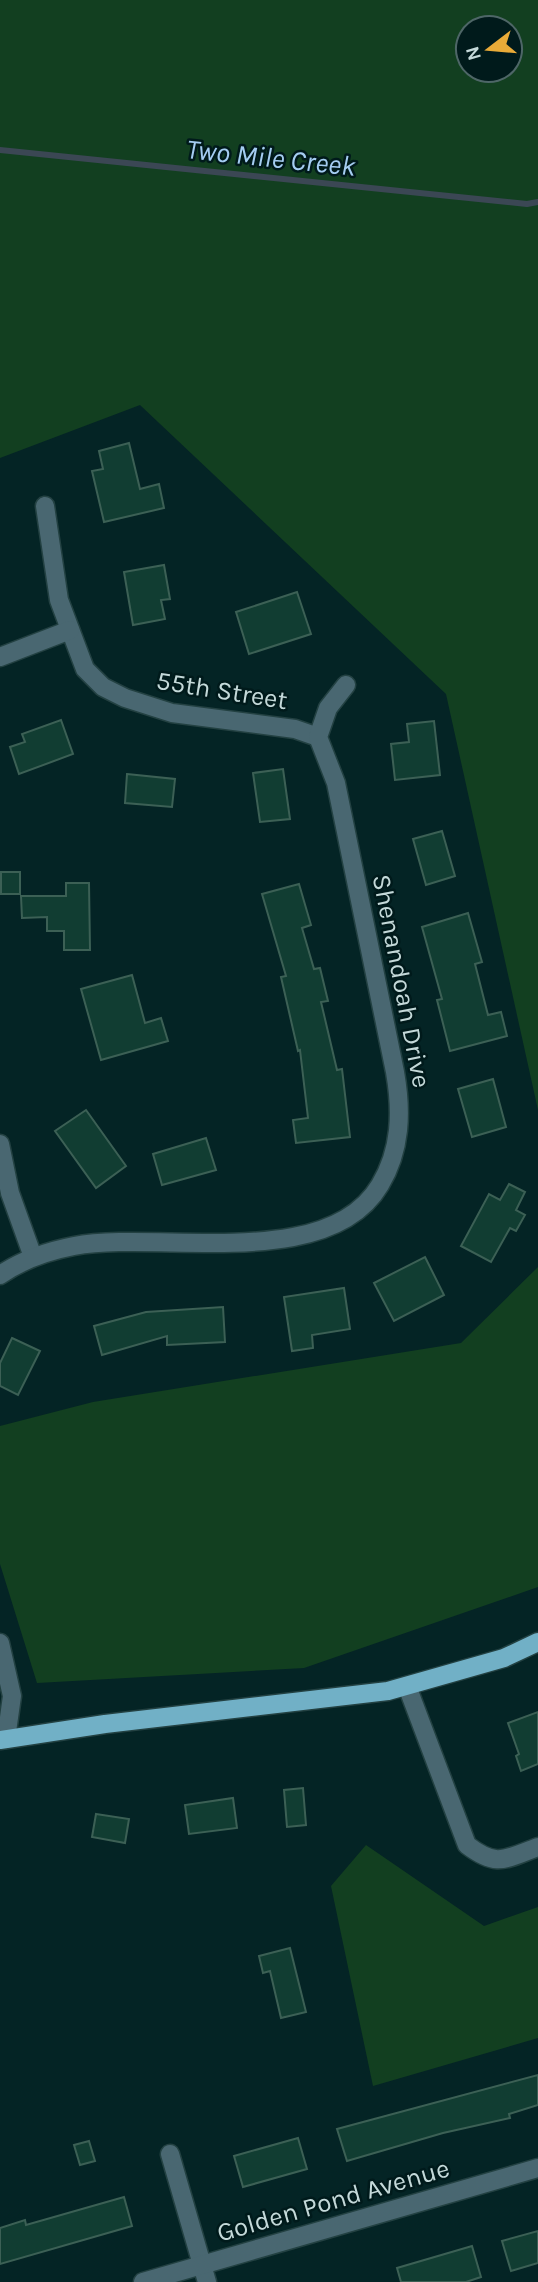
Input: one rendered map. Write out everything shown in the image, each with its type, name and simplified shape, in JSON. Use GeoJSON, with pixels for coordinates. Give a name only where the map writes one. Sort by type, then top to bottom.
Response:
{"type":"FeatureCollection","features":[{"type":"Feature","properties":{"kind":"main road"},"geometry":{"type":"LineString","coordinates":[[2,1736],[374,1693],[505,1658],[538,1643]]}},
{"type":"Feature","properties":{"kind":"street","name":"55th Street"},"geometry":{"type":"LineString","coordinates":[[45,506],[60,600],[85,669],[103,687],[125,698],[172,713],[295,729],[318,737]]}},
{"type":"Feature","properties":{"kind":"street"},"geometry":{"type":"LineString","coordinates":[[0,657],[70,630]]}},
{"type":"Feature","properties":{"kind":"street"},"geometry":{"type":"LineString","coordinates":[[318,737],[328,708],[346,685]]}},
{"type":"Feature","properties":{"kind":"street","name":"Shenandoah Drive"},"geometry":{"type":"LineString","coordinates":[[0,1275],[33,1257],[74,1246],[99,1243],[223,1242],[295,1237],[318,1232],[340,1223],[361,1209],[377,1191],[389,1170],[396,1147],[400,1097],[336,783],[318,737]]}},
{"type":"Feature","properties":{"kind":"street"},"geometry":{"type":"LineString","coordinates":[[0,1144],[10,1193],[33,1257]]}},
{"type":"Feature","properties":{"kind":"street"},"geometry":{"type":"LineString","coordinates":[[0,1643],[12,1696],[2,1736]]}},
{"type":"Feature","properties":{"kind":"street"},"geometry":{"type":"LineString","coordinates":[[407,1686],[467,1845],[485,1858],[504,1859],[538,1847]]}},
{"type":"Feature","properties":{"kind":"street"},"geometry":{"type":"LineString","coordinates":[[170,2154],[205,2273]]}},
{"type":"Feature","properties":{"kind":"street","name":"Golden Pond Avenue"},"geometry":{"type":"LineString","coordinates":[[143,2282],[205,2273],[538,2168]]}},
{"type":"Feature","properties":{"kind":"green space"},"geometry":{"type":"Polygon","coordinates":[[[0,0],[538,0],[538,1110],[446,694],[140,405],[0,458],[0,0]]]}},
{"type":"Feature","properties":{"kind":"green space"},"geometry":{"type":"Polygon","coordinates":[[[538,1267],[538,1587],[304,1668],[37,1683],[0,1564],[0,1426],[93,1402],[461,1343],[538,1267]]]}},
{"type":"Feature","properties":{"kind":"green space"},"geometry":{"type":"Polygon","coordinates":[[[366,1845],[484,1926],[538,1907],[538,2038],[373,2086],[331,1886],[366,1845]]]}},
{"type":"Feature","properties":{"kind":"building"},"geometry":{"type":"Polygon","coordinates":[[[129,443],[140,489],[159,484],[164,508],[104,522],[92,471],[103,469],[99,451],[129,443]]]}},
{"type":"Feature","properties":{"kind":"building"},"geometry":{"type":"Polygon","coordinates":[[[164,565],[170,599],[161,600],[165,619],[133,625],[124,572],[164,565]]]}},
{"type":"Feature","properties":{"kind":"building"},"geometry":{"type":"Polygon","coordinates":[[[297,592],[311,634],[249,654],[236,612],[297,592]]]}},
{"type":"Feature","properties":{"kind":"building"},"geometry":{"type":"Polygon","coordinates":[[[61,720],[73,754],[19,774],[10,747],[25,742],[22,734],[61,720]]]}},
{"type":"Feature","properties":{"kind":"building"},"geometry":{"type":"Polygon","coordinates":[[[434,721],[440,775],[395,780],[391,744],[409,742],[407,724],[434,721]]]}},
{"type":"Feature","properties":{"kind":"building"},"geometry":{"type":"Polygon","coordinates":[[[283,769],[290,819],[260,822],[253,773],[283,769]]]}},
{"type":"Feature","properties":{"kind":"building"},"geometry":{"type":"Polygon","coordinates":[[[127,774],[175,779],[172,807],[125,803],[127,774]]]}},
{"type":"Feature","properties":{"kind":"building"},"geometry":{"type":"Polygon","coordinates":[[[442,831],[455,876],[426,885],[413,839],[442,831]]]}},
{"type":"Feature","properties":{"kind":"building"},"geometry":{"type":"Polygon","coordinates":[[[1,872],[20,872],[20,894],[1,894],[1,872]]]}},
{"type":"Feature","properties":{"kind":"building"},"geometry":{"type":"Polygon","coordinates":[[[66,883],[89,883],[90,950],[64,950],[64,931],[47,931],[47,917],[22,918],[21,896],[66,896],[66,883]]]}},
{"type":"Feature","properties":{"kind":"building"},"geometry":{"type":"Polygon","coordinates":[[[299,884],[311,925],[302,928],[314,969],[320,968],[328,1001],[321,1002],[337,1070],[342,1069],[350,1137],[296,1143],[293,1120],[308,1118],[300,1050],[298,1051],[281,977],[286,976],[262,894],[299,884]]]}},
{"type":"Feature","properties":{"kind":"building"},"geometry":{"type":"Polygon","coordinates":[[[468,913],[482,962],[475,964],[488,1015],[501,1012],[507,1036],[450,1051],[437,1000],[442,999],[422,927],[468,913]]]}},
{"type":"Feature","properties":{"kind":"building"},"geometry":{"type":"Polygon","coordinates":[[[132,975],[145,1023],[161,1018],[168,1041],[101,1060],[81,989],[132,975]]]}},
{"type":"Feature","properties":{"kind":"building"},"geometry":{"type":"Polygon","coordinates":[[[493,1079],[506,1127],[472,1137],[458,1089],[493,1079]]]}},
{"type":"Feature","properties":{"kind":"building"},"geometry":{"type":"Polygon","coordinates":[[[86,1110],[126,1166],[96,1188],[55,1131],[86,1110]]]}},
{"type":"Feature","properties":{"kind":"building"},"geometry":{"type":"Polygon","coordinates":[[[206,1138],[216,1170],[162,1185],[153,1154],[206,1138]]]}},
{"type":"Feature","properties":{"kind":"building"},"geometry":{"type":"Polygon","coordinates":[[[509,1184],[525,1192],[516,1210],[525,1215],[516,1231],[510,1228],[491,1262],[461,1246],[489,1194],[500,1200],[509,1184]]]}},
{"type":"Feature","properties":{"kind":"building"},"geometry":{"type":"Polygon","coordinates":[[[425,1257],[444,1295],[394,1321],[374,1283],[425,1257]]]}},
{"type":"Feature","properties":{"kind":"building"},"geometry":{"type":"Polygon","coordinates":[[[344,1288],[350,1329],[312,1335],[313,1348],[292,1351],[284,1297],[344,1288]]]}},
{"type":"Feature","properties":{"kind":"building"},"geometry":{"type":"Polygon","coordinates":[[[223,1307],[225,1342],[167,1345],[167,1336],[102,1355],[94,1326],[146,1312],[223,1307]]]}},
{"type":"Feature","properties":{"kind":"building"},"geometry":{"type":"Polygon","coordinates":[[[12,1338],[40,1351],[18,1395],[0,1386],[0,1363],[12,1338]]]}},
{"type":"Feature","properties":{"kind":"building"},"geometry":{"type":"Polygon","coordinates":[[[538,1712],[538,1764],[521,1771],[516,1756],[519,1754],[508,1723],[538,1712]]]}},
{"type":"Feature","properties":{"kind":"building"},"geometry":{"type":"Polygon","coordinates":[[[303,1788],[306,1825],[287,1827],[284,1790],[303,1788]]]}},
{"type":"Feature","properties":{"kind":"building"},"geometry":{"type":"Polygon","coordinates":[[[233,1798],[237,1828],[189,1834],[185,1805],[233,1798]]]}},
{"type":"Feature","properties":{"kind":"building"},"geometry":{"type":"Polygon","coordinates":[[[96,1814],[129,1819],[125,1843],[92,1837],[96,1814]]]}},
{"type":"Feature","properties":{"kind":"building"},"geometry":{"type":"Polygon","coordinates":[[[290,1948],[306,2012],[281,2018],[270,1971],[263,1973],[259,1956],[290,1948]]]}},
{"type":"Feature","properties":{"kind":"building"},"geometry":{"type":"Polygon","coordinates":[[[538,2075],[538,2105],[509,2114],[510,2118],[443,2133],[347,2161],[337,2129],[538,2075]]]}},
{"type":"Feature","properties":{"kind":"building"},"geometry":{"type":"Polygon","coordinates":[[[298,2138],[307,2169],[243,2187],[234,2156],[298,2138]]]}},
{"type":"Feature","properties":{"kind":"building"},"geometry":{"type":"Polygon","coordinates":[[[89,2141],[95,2161],[80,2165],[74,2145],[89,2141]]]}},
{"type":"Feature","properties":{"kind":"building"},"geometry":{"type":"Polygon","coordinates":[[[124,2197],[132,2226],[0,2264],[0,2228],[25,2220],[26,2225],[124,2197]]]}},
{"type":"Feature","properties":{"kind":"building"},"geometry":{"type":"Polygon","coordinates":[[[538,2231],[538,2263],[511,2271],[502,2241],[538,2231]]]}},
{"type":"Feature","properties":{"kind":"building"},"geometry":{"type":"Polygon","coordinates":[[[472,2246],[481,2277],[466,2282],[401,2282],[397,2268],[472,2246]]]}},
{"type":"Feature","properties":{"kind":"waterway","name":"Two Mile Creek"},"geometry":{"type":"LineString","coordinates":[[0,150],[527,204],[538,202]]}}]}
